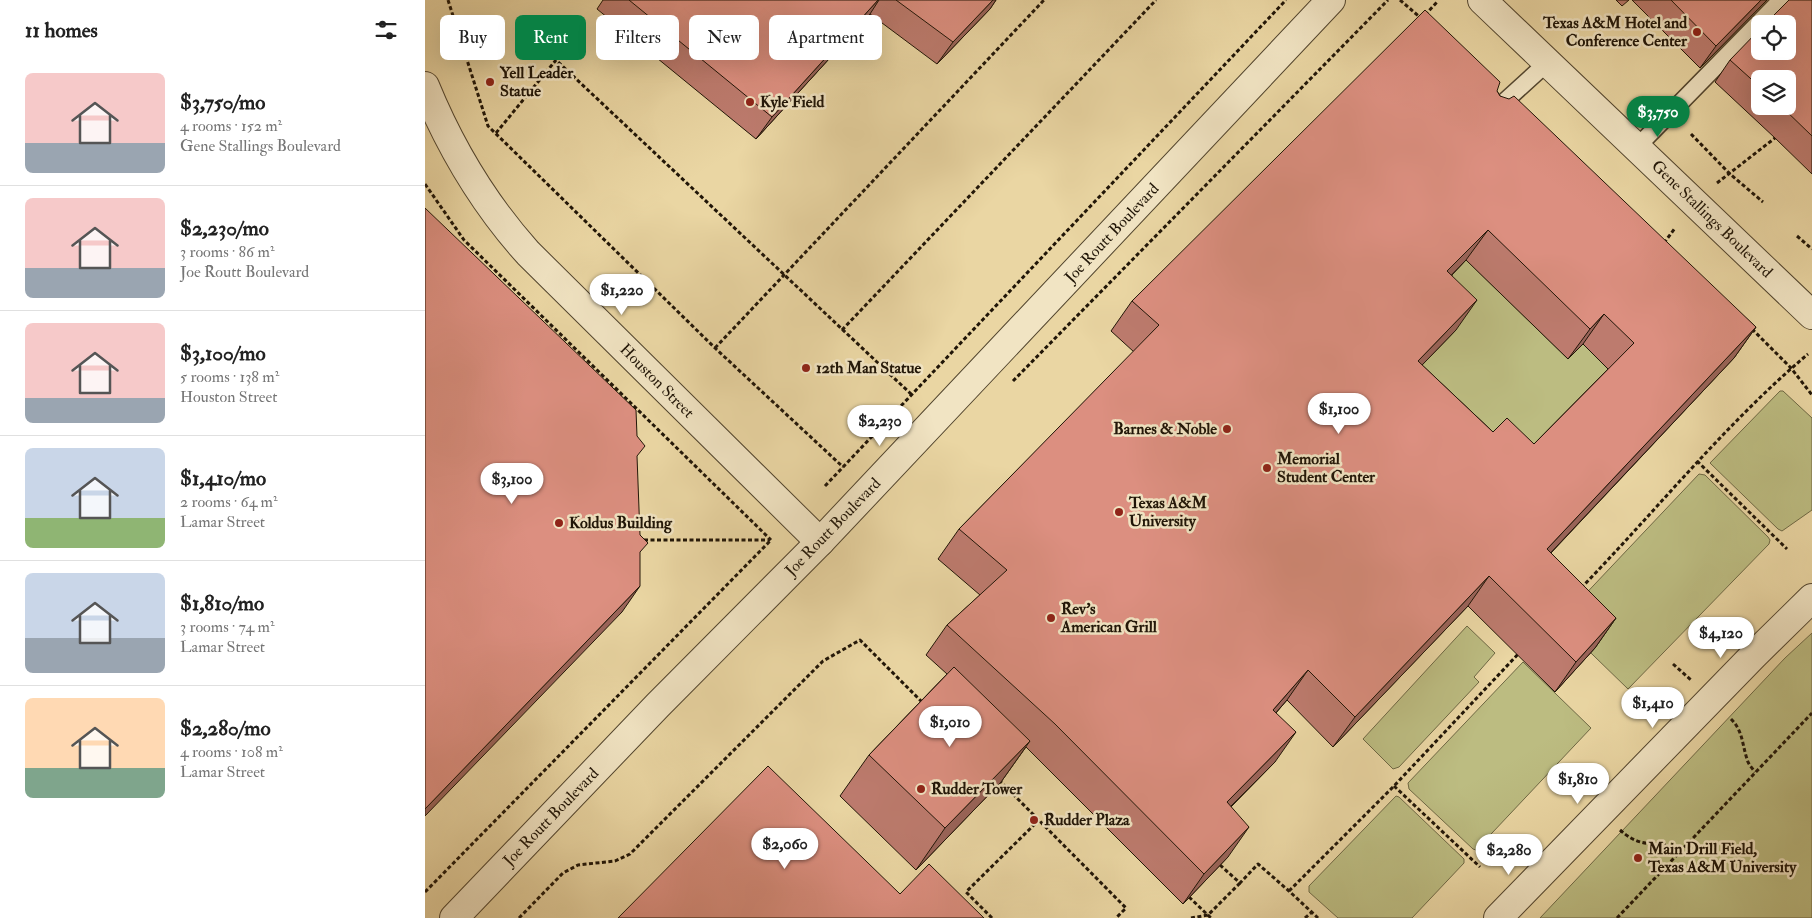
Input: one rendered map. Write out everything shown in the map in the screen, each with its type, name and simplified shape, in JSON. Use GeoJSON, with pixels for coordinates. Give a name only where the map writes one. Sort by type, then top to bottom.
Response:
{"type":"FeatureCollection","features":[{"type":"Feature","properties":{"kind":"street","name":"Joe Routt Boulevard"},"geometry":{"type":"LineString","coordinates":[[454,918],[659,705],[820,542],[1331,0]]}},
{"type":"Feature","properties":{"kind":"street","name":"Gene Stallings Boulevard"},"geometry":{"type":"LineString","coordinates":[[1482,0],[1812,315]]}},
{"type":"Feature","properties":{"kind":"street","name":"Houston Street"},"geometry":{"type":"LineString","coordinates":[[425,86],[446,135],[459,158],[513,236],[820,542]]}},
{"type":"Feature","properties":{"kind":"street"},"geometry":{"type":"LineString","coordinates":[[1498,918],[1812,598]]}},
{"type":"Feature","properties":{"kind":"lane"},"geometry":{"type":"LineString","coordinates":[[1637,147],[1781,0]]}},
{"type":"Feature","properties":{"kind":"lane"},"geometry":{"type":"LineString","coordinates":[[1485,119],[1548,62]]}},
{"type":"Feature","properties":{"kind":"path"},"geometry":{"type":"LineString","coordinates":[[448,0],[488,126],[715,348],[843,467]]}},
{"type":"Feature","properties":{"kind":"path"},"geometry":{"type":"LineString","coordinates":[[715,348],[1043,0]]}},
{"type":"Feature","properties":{"kind":"path"},"geometry":{"type":"LineString","coordinates":[[842,330],[1156,0]]}},
{"type":"Feature","properties":{"kind":"path"},"geometry":{"type":"LineString","coordinates":[[825,486],[1286,0]]}},
{"type":"Feature","properties":{"kind":"path"},"geometry":{"type":"LineString","coordinates":[[1008,386],[1388,0]]}},
{"type":"Feature","properties":{"kind":"path"},"geometry":{"type":"LineString","coordinates":[[1400,0],[1428,25]]}},
{"type":"Feature","properties":{"kind":"path"},"geometry":{"type":"LineString","coordinates":[[1421,19],[1438,1]]}},
{"type":"Feature","properties":{"kind":"path"},"geometry":{"type":"LineString","coordinates":[[496,133],[556,60],[911,394]]}},
{"type":"Feature","properties":{"kind":"path"},"geometry":{"type":"LineString","coordinates":[[1691,134],[1730,174],[1763,202]]}},
{"type":"Feature","properties":{"kind":"path"},"geometry":{"type":"LineString","coordinates":[[1717,183],[1775,138]]}},
{"type":"Feature","properties":{"kind":"path"},"geometry":{"type":"LineString","coordinates":[[425,184],[464,240],[771,540]]}},
{"type":"Feature","properties":{"kind":"path"},"geometry":{"type":"LineString","coordinates":[[1657,237],[1664,243],[1675,228]]}},
{"type":"Feature","properties":{"kind":"path"},"geometry":{"type":"LineString","coordinates":[[1797,236],[1812,249]]}},
{"type":"Feature","properties":{"kind":"path"},"geometry":{"type":"LineString","coordinates":[[1749,326],[1791,368],[1812,395]]}},
{"type":"Feature","properties":{"kind":"path"},"geometry":{"type":"LineString","coordinates":[[1575,594],[1697,461],[1791,368],[1808,354]]}},
{"type":"Feature","properties":{"kind":"path"},"geometry":{"type":"LineString","coordinates":[[1697,461],[1787,549]]}},
{"type":"Feature","properties":{"kind":"path"},"geometry":{"type":"LineString","coordinates":[[643,540],[771,540]]}},
{"type":"Feature","properties":{"kind":"path"},"geometry":{"type":"LineString","coordinates":[[425,892],[771,540]]}},
{"type":"Feature","properties":{"kind":"path"},"geometry":{"type":"LineString","coordinates":[[519,918],[563,873],[578,865],[615,861],[630,854],[823,661],[860,640],[929,709]]}},
{"type":"Feature","properties":{"kind":"path"},"geometry":{"type":"LineString","coordinates":[[1289,891],[1394,786],[1522,650]]}},
{"type":"Feature","properties":{"kind":"path"},"geometry":{"type":"LineString","coordinates":[[1673,664],[1691,680]]}},
{"type":"Feature","properties":{"kind":"path"},"geometry":{"type":"LineString","coordinates":[[1726,713],[1736,724],[1742,736],[1747,760],[1755,772]]}},
{"type":"Feature","properties":{"kind":"path"},"geometry":{"type":"LineString","coordinates":[[1617,918],[1812,713]]}},
{"type":"Feature","properties":{"kind":"path"},"geometry":{"type":"LineString","coordinates":[[1565,775],[1582,793]]}},
{"type":"Feature","properties":{"kind":"path"},"geometry":{"type":"LineString","coordinates":[[997,778],[1126,908],[1116,918]]}},
{"type":"Feature","properties":{"kind":"path"},"geometry":{"type":"LineString","coordinates":[[1394,786],[1480,868]]}},
{"type":"Feature","properties":{"kind":"path"},"geometry":{"type":"LineString","coordinates":[[993,918],[966,892],[1039,820]]}},
{"type":"Feature","properties":{"kind":"path"},"geometry":{"type":"LineString","coordinates":[[1616,826],[1631,839],[1648,844],[1664,844],[1676,855]]}},
{"type":"Feature","properties":{"kind":"path"},"geometry":{"type":"LineString","coordinates":[[1220,864],[1240,883]]}},
{"type":"Feature","properties":{"kind":"path"},"geometry":{"type":"LineString","coordinates":[[1191,918],[1209,916],[1258,864],[1318,918]]}},
{"type":"Feature","properties":{"kind":"path"},"geometry":{"type":"LineString","coordinates":[[1189,897],[1209,916]]}},
{"type":"Feature","properties":{"kind":"path"},"geometry":{"type":"LineString","coordinates":[[1305,918],[1312,912]]}},
{"type":"Feature","properties":{"kind":"green space"},"geometry":{"type":"Polygon","coordinates":[[[1466,260],[1568,359],[1583,344],[1613,373],[1513,474],[1397,391],[1426,301],[1466,260]]]}},
{"type":"Feature","properties":{"kind":"green space"},"geometry":{"type":"Polygon","coordinates":[[[1780,391],[1783,391],[1812,418],[1812,510],[1782,531],[1710,463],[1780,391]]]}},
{"type":"Feature","properties":{"kind":"green space"},"geometry":{"type":"Polygon","coordinates":[[[1699,474],[1705,475],[1768,537],[1770,540],[1769,544],[1628,689],[1559,622],[1699,474]]]}},
{"type":"Feature","properties":{"kind":"green space"},"geometry":{"type":"Polygon","coordinates":[[[1467,626],[1495,653],[1474,677],[1479,682],[1399,767],[1393,769],[1363,739],[1467,626]]]}},
{"type":"Feature","properties":{"kind":"green space"},"geometry":{"type":"Polygon","coordinates":[[[1812,633],[1812,918],[1540,918],[1785,658],[1812,633]]]}},
{"type":"Feature","properties":{"kind":"green space"},"geometry":{"type":"Polygon","coordinates":[[[1523,662],[1591,728],[1476,850],[1409,789],[1408,783],[1523,662]]]}},
{"type":"Feature","properties":{"kind":"green space"},"geometry":{"type":"Polygon","coordinates":[[[1396,796],[1464,859],[1464,863],[1412,918],[1338,918],[1309,892],[1309,886],[1396,796]]]}},
{"type":"Feature","properties":{"kind":"building"},"geometry":{"type":"Polygon","coordinates":[[[629,0],[878,0],[864,15],[769,15],[769,60],[824,60],[772,117],[702,60],[759,60],[759,15],[689,15],[689,49],[679,41],[679,15],[647,15],[629,0]]]}},
{"type":"Feature","properties":{"kind":"building"},"geometry":{"type":"Polygon","coordinates":[[[896,0],[993,0],[953,42],[896,0]]]}},
{"type":"Feature","properties":{"kind":"building"},"geometry":{"type":"Polygon","coordinates":[[[1671,0],[1761,0],[1716,46],[1671,0]]]}},
{"type":"Feature","properties":{"kind":"building"},"geometry":{"type":"Polygon","coordinates":[[[1789,0],[1812,0],[1812,136],[1790,115],[1796,115],[1796,70],[1751,70],[1751,79],[1730,60],[1751,38],[1751,60],[1796,60],[1796,15],[1774,15],[1789,0]]]}},
{"type":"Feature","properties":{"kind":"building","name":"Memorial Student Center"},"geometry":{"type":"Polygon","coordinates":[[[1425,10],[1500,82],[1497,91],[1500,96],[1509,99],[1514,96],[1756,327],[1547,549],[1616,618],[1576,662],[1489,576],[1355,717],[1308,670],[1273,710],[1296,732],[1227,802],[1249,827],[1204,874],[1055,724],[947,625],[1007,570],[959,529],[1159,325],[1132,301],[1425,10]],[[1488,230],[1447,271],[1477,300],[1418,361],[1493,432],[1507,418],[1534,444],[1634,343],[1604,314],[1590,329],[1488,230]]]}},
{"type":"Feature","properties":{"kind":"building","name":"Koldus Building"},"geometry":{"type":"Polygon","coordinates":[[[425,208],[636,410],[637,436],[645,446],[637,456],[640,535],[648,543],[640,552],[640,586],[425,809],[425,208]]]}},
{"type":"Feature","properties":{"kind":"building"},"geometry":{"type":"Polygon","coordinates":[[[954,667],[1030,741],[945,828],[869,755],[954,667]]]}},
{"type":"Feature","properties":{"kind":"building"},"geometry":{"type":"Polygon","coordinates":[[[768,766],[900,894],[929,864],[984,918],[618,918],[768,766]]]}},
{"type":"Feature","properties":{"kind":"place","name":"Texas A&M Hotel and Conference Center"},"geometry":{"type":"Point","coordinates":[1697,32]}},
{"type":"Feature","properties":{"kind":"place","name":"Yell Leader Statue"},"geometry":{"type":"Point","coordinates":[490,82]}},
{"type":"Feature","properties":{"kind":"place","name":"Kyle Field"},"geometry":{"type":"Point","coordinates":[750,102]}},
{"type":"Feature","properties":{"kind":"place","name":"12th Man Statue"},"geometry":{"type":"Point","coordinates":[806,368]}},
{"type":"Feature","properties":{"kind":"place","name":"Barnes & Noble"},"geometry":{"type":"Point","coordinates":[1227,429]}},
{"type":"Feature","properties":{"kind":"place","name":"Memorial Student Center"},"geometry":{"type":"Point","coordinates":[1267,468]}},
{"type":"Feature","properties":{"kind":"place","name":"Texas A&M University"},"geometry":{"type":"Point","coordinates":[1119,512]}},
{"type":"Feature","properties":{"kind":"place","name":"Koldus Building"},"geometry":{"type":"Point","coordinates":[559,523]}},
{"type":"Feature","properties":{"kind":"place","name":"Rev's American Grill"},"geometry":{"type":"Point","coordinates":[1051,618]}},
{"type":"Feature","properties":{"kind":"place","name":"Rudder Tower"},"geometry":{"type":"Point","coordinates":[921,789]}},
{"type":"Feature","properties":{"kind":"place","name":"Rudder Plaza"},"geometry":{"type":"Point","coordinates":[1034,820]}},
{"type":"Feature","properties":{"kind":"place","name":"Main Drill Field, Texas A&M University"},"geometry":{"type":"Point","coordinates":[1638,858]}}]}
